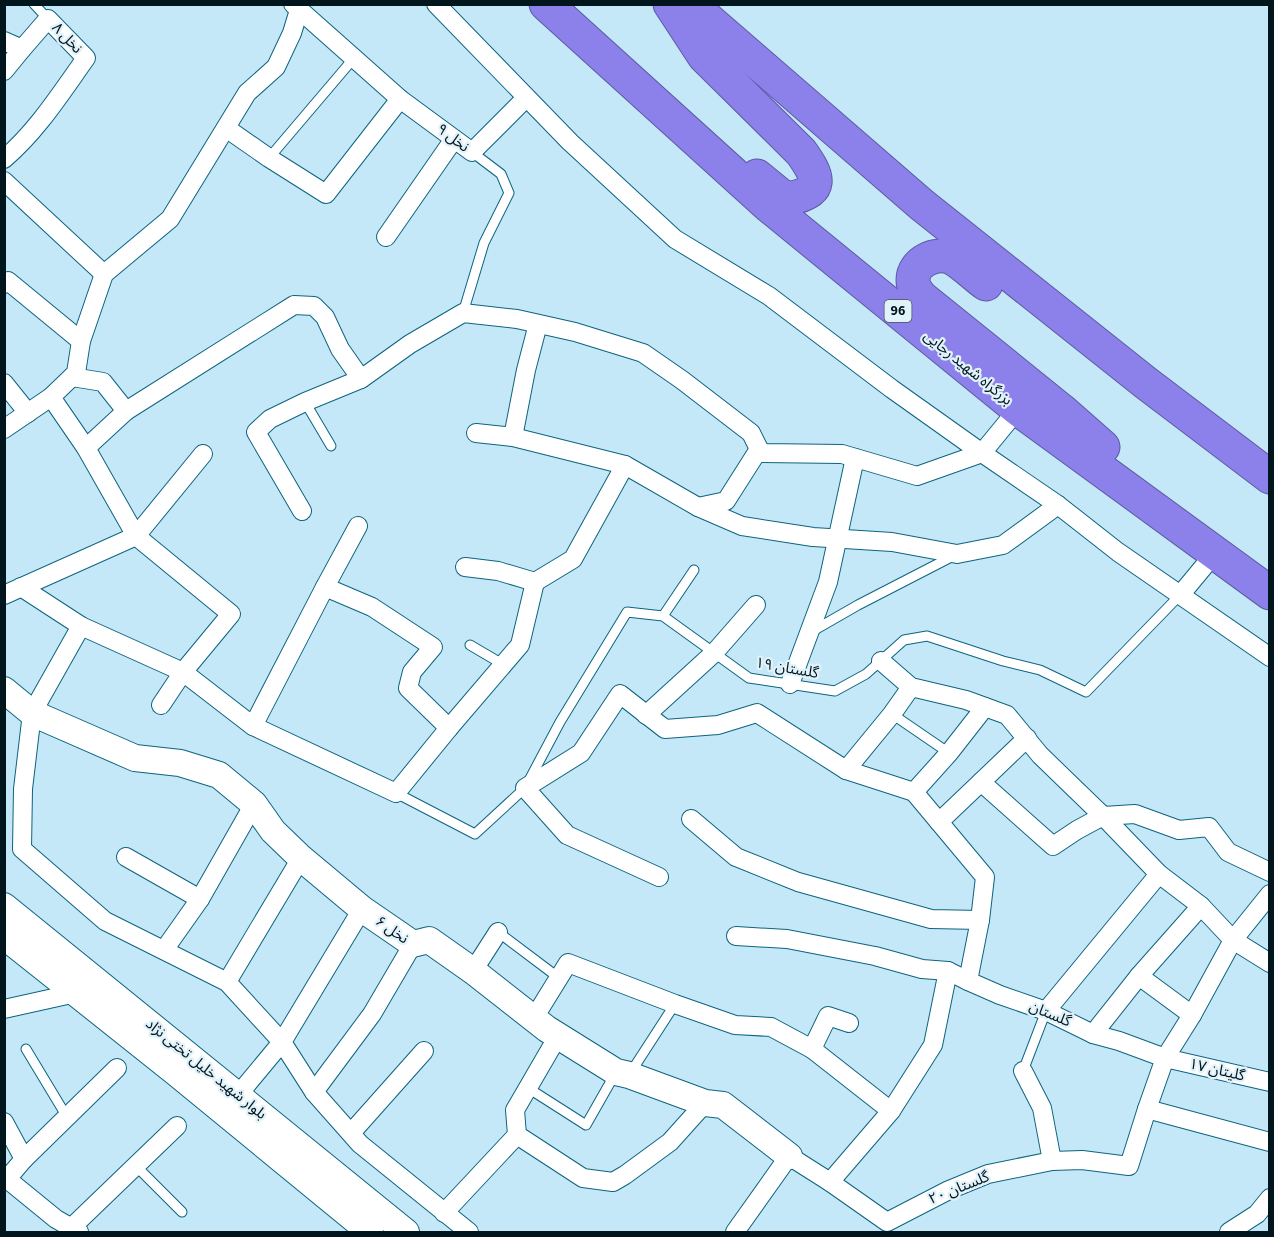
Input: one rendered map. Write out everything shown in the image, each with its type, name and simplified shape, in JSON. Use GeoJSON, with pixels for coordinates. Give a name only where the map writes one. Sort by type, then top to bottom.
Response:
{"type":"FeatureCollection","features":[{"type":"Feature","properties":{"kind":"highway","name":"بزرگراه شهید رجایی"},"geometry":{"type":"LineString","coordinates":[[546,4],[769,206],[1018,409],[1269,593]]}},
{"type":"Feature","properties":{"kind":"highway"},"geometry":{"type":"LineString","coordinates":[[670,4],[704,56],[801,152],[813,169],[816,182],[812,190],[805,195],[788,199],[734,158],[678,124]]}},
{"type":"Feature","properties":{"kind":"highway"},"geometry":{"type":"LineString","coordinates":[[690,4],[922,205],[1146,383],[1269,477]]}},
{"type":"Feature","properties":{"kind":"highway"},"geometry":{"type":"LineString","coordinates":[[1075,327],[1032,318],[951,258],[937,255],[923,261],[915,272],[913,280],[921,297],[1061,410],[1105,449],[1151,506]]}},
{"type":"Feature","properties":{"kind":"street"},"geometry":{"type":"LineString","coordinates":[[436,4],[570,142],[675,239],[769,296],[892,389],[1058,505],[1118,552],[1269,657]]}},
{"type":"Feature","properties":{"kind":"street"},"geometry":{"type":"LineString","coordinates":[[4,429],[51,397],[76,373],[81,341],[104,274],[170,219],[247,93],[276,67],[292,33],[296,8]]}},
{"type":"Feature","properties":{"kind":"street","name":"نخل ۹"},"geometry":{"type":"LineString","coordinates":[[296,8],[400,99],[472,153]]}},
{"type":"Feature","properties":{"kind":"street","name":"نخل ۸"},"geometry":{"type":"LineString","coordinates":[[4,71],[48,19],[86,58],[51,108],[14,151],[4,159]]}},
{"type":"Feature","properties":{"kind":"street"},"geometry":{"type":"LineString","coordinates":[[4,40],[22,49]]}},
{"type":"Feature","properties":{"kind":"street"},"geometry":{"type":"LineString","coordinates":[[472,153],[526,98]]}},
{"type":"Feature","properties":{"kind":"street"},"geometry":{"type":"LineString","coordinates":[[226,128],[326,194],[400,99]]}},
{"type":"Feature","properties":{"kind":"street"},"geometry":{"type":"LineString","coordinates":[[386,237],[454,139]]}},
{"type":"Feature","properties":{"kind":"street"},"geometry":{"type":"LineString","coordinates":[[4,181],[104,274]]}},
{"type":"Feature","properties":{"kind":"street"},"geometry":{"type":"LineString","coordinates":[[4,284],[8,281],[81,341]]}},
{"type":"Feature","properties":{"kind":"street"},"geometry":{"type":"LineString","coordinates":[[86,448],[126,411],[294,304],[314,306],[325,317],[340,349],[361,379]]}},
{"type":"Feature","properties":{"kind":"street"},"geometry":{"type":"LineString","coordinates":[[302,511],[256,432],[270,419],[304,402],[361,379],[410,344],[463,313],[517,319],[575,332],[643,353],[751,433],[761,453],[842,454],[917,476],[982,453],[1018,409]]}},
{"type":"Feature","properties":{"kind":"street"},"geometry":{"type":"LineString","coordinates":[[513,437],[538,324]]}},
{"type":"Feature","properties":{"kind":"street"},"geometry":{"type":"LineString","coordinates":[[72,377],[103,382],[126,411]]}},
{"type":"Feature","properties":{"kind":"street"},"geometry":{"type":"LineString","coordinates":[[4,382],[28,413]]}},
{"type":"Feature","properties":{"kind":"street"},"geometry":{"type":"LineString","coordinates":[[51,397],[86,448],[136,536],[231,614],[183,672],[162,705]]}},
{"type":"Feature","properties":{"kind":"street"},"geometry":{"type":"LineString","coordinates":[[476,433],[513,437],[625,465],[698,507],[742,526],[813,537],[892,542],[957,554],[1003,545],[1058,505]]}},
{"type":"Feature","properties":{"kind":"street"},"geometry":{"type":"LineString","coordinates":[[698,507],[726,501],[759,449]]}},
{"type":"Feature","properties":{"kind":"street"},"geometry":{"type":"LineString","coordinates":[[4,596],[136,536],[203,454]]}},
{"type":"Feature","properties":{"kind":"street"},"geometry":{"type":"LineString","coordinates":[[790,684],[828,582],[855,458]]}},
{"type":"Feature","properties":{"kind":"street"},"geometry":{"type":"LineString","coordinates":[[21,587],[81,626],[183,672],[253,726],[396,793],[520,645],[535,582],[573,559],[625,465]]}},
{"type":"Feature","properties":{"kind":"street"},"geometry":{"type":"LineString","coordinates":[[253,726],[358,526]]}},
{"type":"Feature","properties":{"kind":"street"},"geometry":{"type":"LineString","coordinates":[[1180,594],[1215,553]]}},
{"type":"Feature","properties":{"kind":"street"},"geometry":{"type":"LineString","coordinates":[[465,567],[498,571],[535,582]]}},
{"type":"Feature","properties":{"kind":"street"},"geometry":{"type":"LineString","coordinates":[[325,587],[372,607],[434,647],[412,672],[408,688],[449,728]]}},
{"type":"Feature","properties":{"kind":"street"},"geometry":{"type":"LineString","coordinates":[[646,715],[714,652],[756,605]]}},
{"type":"Feature","properties":{"kind":"street"},"geometry":{"type":"LineString","coordinates":[[81,626],[32,713],[23,789],[22,849],[105,921],[227,982],[282,1042],[314,1092],[360,1144],[469,1233]]}},
{"type":"Feature","properties":{"kind":"street"},"geometry":{"type":"LineString","coordinates":[[881,662],[911,687],[966,700],[1007,715],[1040,755],[1159,874],[1201,906],[1233,940],[1269,963]]}},
{"type":"Feature","properties":{"kind":"street"},"geometry":{"type":"LineString","coordinates":[[846,770],[911,687]]}},
{"type":"Feature","properties":{"kind":"street","name":"نخل ۶"},"geometry":{"type":"LineString","coordinates":[[4,690],[32,713],[135,758],[180,763],[219,775],[254,804],[273,831],[301,858],[362,909],[413,944],[429,940],[558,1036],[623,1074],[705,1103],[723,1105],[789,1156]]}},
{"type":"Feature","properties":{"kind":"street"},"geometry":{"type":"LineString","coordinates":[[659,877],[567,835],[525,788],[581,753],[620,694],[665,729],[718,725],[757,713],[846,770],[914,792],[985,877],[980,920],[968,981]]}},
{"type":"Feature","properties":{"kind":"street"},"geometry":{"type":"LineString","coordinates":[[914,792],[949,753],[985,707]]}},
{"type":"Feature","properties":{"kind":"street"},"geometry":{"type":"LineString","coordinates":[[939,822],[1027,738]]}},
{"type":"Feature","properties":{"kind":"street"},"geometry":{"type":"LineString","coordinates":[[981,782],[1053,846],[1103,816],[1135,814],[1179,830],[1209,827],[1228,852],[1269,872]]}},
{"type":"Feature","properties":{"kind":"street"},"geometry":{"type":"LineString","coordinates":[[164,950],[200,899],[254,804]]}},
{"type":"Feature","properties":{"kind":"street"},"geometry":{"type":"LineString","coordinates":[[691,819],[736,857],[798,882],[931,919],[980,920]]}},
{"type":"Feature","properties":{"kind":"street"},"geometry":{"type":"LineString","coordinates":[[126,856],[200,899]]}},
{"type":"Feature","properties":{"kind":"street"},"geometry":{"type":"LineString","coordinates":[[227,982],[301,858]]}},
{"type":"Feature","properties":{"kind":"street"},"geometry":{"type":"LineString","coordinates":[[1046,1011],[1159,874]]}},
{"type":"Feature","properties":{"kind":"street"},"geometry":{"type":"LineString","coordinates":[[1269,894],[1233,940],[1192,1015],[1165,1058],[1148,1109],[1269,1142]]}},
{"type":"Feature","properties":{"kind":"street","name":"بلوار شهید خلیل تختی نژاد"},"geometry":{"type":"LineString","coordinates":[[4,906],[406,1233]]}},
{"type":"Feature","properties":{"kind":"street"},"geometry":{"type":"LineString","coordinates":[[1093,1034],[1139,976],[1201,906]]}},
{"type":"Feature","properties":{"kind":"street"},"geometry":{"type":"LineString","coordinates":[[238,1095],[282,1042],[362,909]]}},
{"type":"Feature","properties":{"kind":"street"},"geometry":{"type":"LineString","coordinates":[[473,971],[498,932]]}},
{"type":"Feature","properties":{"kind":"street","name":"بلوار شهید خلیل تختی نژاد"},"geometry":{"type":"LineString","coordinates":[[4,936],[370,1233]]}},
{"type":"Feature","properties":{"kind":"street"},"geometry":{"type":"LineString","coordinates":[[736,936],[787,939],[875,956],[922,969],[948,971],[933,1045],[891,1111],[830,1182]]}},
{"type":"Feature","properties":{"kind":"street"},"geometry":{"type":"LineString","coordinates":[[314,1092],[372,1014],[413,944]]}},
{"type":"Feature","properties":{"kind":"street"},"geometry":{"type":"LineString","coordinates":[[534,1018],[568,963],[735,1024],[771,1027],[812,1048],[891,1111]]}},
{"type":"Feature","properties":{"kind":"street","name":"گلستان"},"geometry":{"type":"LineString","coordinates":[[948,971],[1000,995],[1046,1011],[1093,1034],[1165,1058]]}},
{"type":"Feature","properties":{"kind":"street"},"geometry":{"type":"LineString","coordinates":[[1139,976],[1192,1015]]}},
{"type":"Feature","properties":{"kind":"street"},"geometry":{"type":"LineString","coordinates":[[4,1009],[76,993]]}},
{"type":"Feature","properties":{"kind":"street"},"geometry":{"type":"LineString","coordinates":[[812,1048],[828,1016],[849,1023]]}},
{"type":"Feature","properties":{"kind":"street"},"geometry":{"type":"LineString","coordinates":[[444,1213],[516,1135],[515,1110],[558,1036]]}},
{"type":"Feature","properties":{"kind":"street"},"geometry":{"type":"LineString","coordinates":[[351,1133],[424,1051]]}},
{"type":"Feature","properties":{"kind":"street","name":"گلیتان ۱۷"},"geometry":{"type":"LineString","coordinates":[[1165,1058],[1269,1082]]}},
{"type":"Feature","properties":{"kind":"street"},"geometry":{"type":"LineString","coordinates":[[117,1068],[24,1159],[7,1179],[56,1219],[75,1230],[177,1126]]}},
{"type":"Feature","properties":{"kind":"street"},"geometry":{"type":"LineString","coordinates":[[1023,1071],[1042,1108],[1052,1161]]}},
{"type":"Feature","properties":{"kind":"street"},"geometry":{"type":"LineString","coordinates":[[516,1135],[583,1178],[613,1182],[670,1142],[705,1103]]}},
{"type":"Feature","properties":{"kind":"street","name":"گلستان ۲۰"},"geometry":{"type":"LineString","coordinates":[[789,1156],[894,1227],[949,1190],[988,1174],[1052,1161],[1082,1160],[1128,1166],[1148,1109]]}},
{"type":"Feature","properties":{"kind":"street"},"geometry":{"type":"LineString","coordinates":[[4,1122],[24,1159]]}},
{"type":"Feature","properties":{"kind":"street"},"geometry":{"type":"LineString","coordinates":[[735,1233],[789,1156]]}},
{"type":"Feature","properties":{"kind":"street"},"geometry":{"type":"LineString","coordinates":[[1229,1233],[1257,1214],[1269,1198]]}},
{"type":"Feature","properties":{"kind":"lane","name":"نخل ۸"},"geometry":{"type":"LineString","coordinates":[[34,4],[48,19]]}},
{"type":"Feature","properties":{"kind":"lane"},"geometry":{"type":"LineString","coordinates":[[269,158],[354,58]]}},
{"type":"Feature","properties":{"kind":"lane","name":"نخل ۹"},"geometry":{"type":"LineString","coordinates":[[463,313],[484,243],[509,193],[501,174],[472,153]]}},
{"type":"Feature","properties":{"kind":"lane"},"geometry":{"type":"LineString","coordinates":[[304,402],[331,446]]}},
{"type":"Feature","properties":{"kind":"lane"},"geometry":{"type":"LineString","coordinates":[[809,633],[957,554]]}},
{"type":"Feature","properties":{"kind":"lane"},"geometry":{"type":"LineString","coordinates":[[663,616],[694,570]]}},
{"type":"Feature","properties":{"kind":"lane","name":"گلستان ۱۹"},"geometry":{"type":"LineString","coordinates":[[396,793],[475,834],[525,788],[560,722],[627,612],[663,616],[749,678],[835,691],[866,674],[904,640],[927,636],[1003,661],[1040,670],[1086,692],[1180,594]]}},
{"type":"Feature","properties":{"kind":"lane"},"geometry":{"type":"LineString","coordinates":[[470,645],[504,665]]}},
{"type":"Feature","properties":{"kind":"lane"},"geometry":{"type":"LineString","coordinates":[[892,714],[949,753]]}},
{"type":"Feature","properties":{"kind":"lane"},"geometry":{"type":"LineString","coordinates":[[498,932],[559,978]]}},
{"type":"Feature","properties":{"kind":"lane"},"geometry":{"type":"LineString","coordinates":[[528,1088],[586,1125],[675,1004]]}},
{"type":"Feature","properties":{"kind":"lane"},"geometry":{"type":"LineString","coordinates":[[1023,1071],[1046,1011]]}},
{"type":"Feature","properties":{"kind":"lane"},"geometry":{"type":"LineString","coordinates":[[26,1049],[67,1117]]}},
{"type":"Feature","properties":{"kind":"lane"},"geometry":{"type":"LineString","coordinates":[[136,1166],[182,1212]]}}]}
